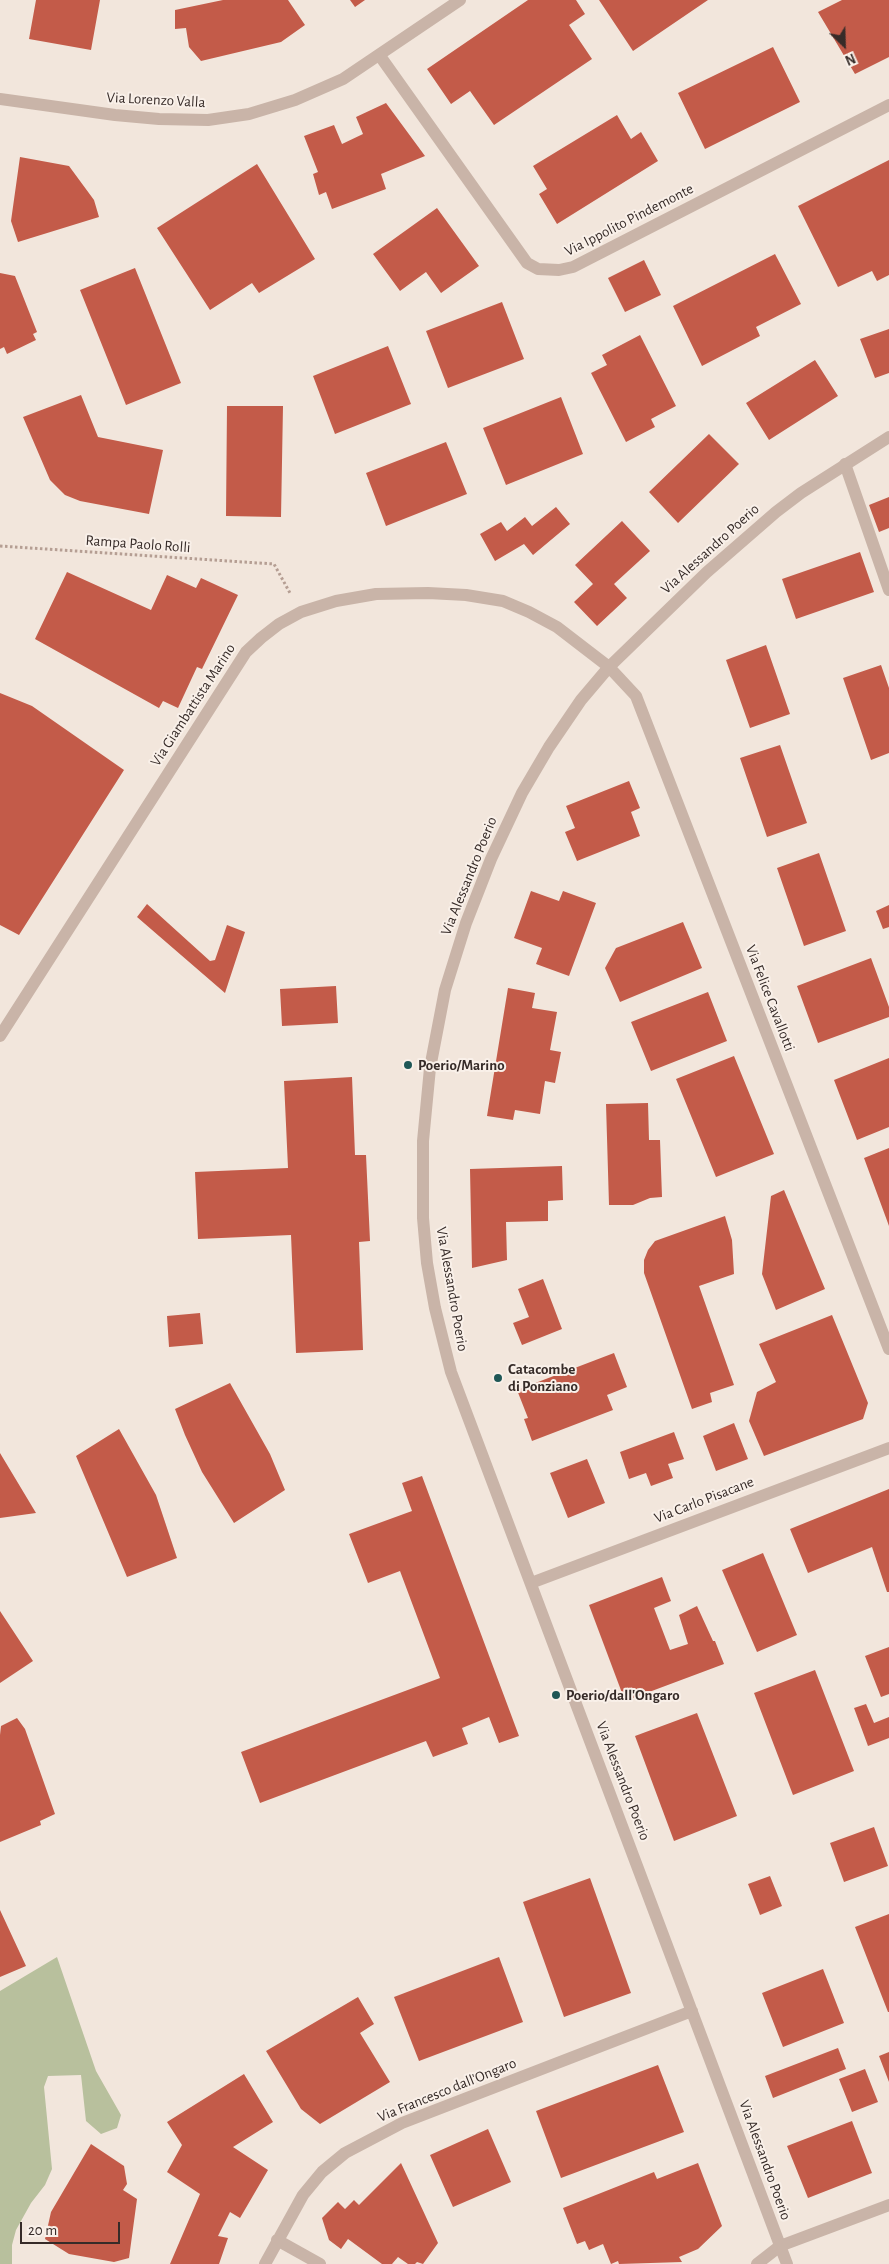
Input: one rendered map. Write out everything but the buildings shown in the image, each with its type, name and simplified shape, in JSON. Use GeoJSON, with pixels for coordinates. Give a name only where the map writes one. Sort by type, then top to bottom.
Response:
{"type":"FeatureCollection","features":[{"type":"Feature","properties":{"kind":"street","name":"Via Lorenzo Valla"},"geometry":{"type":"LineString","coordinates":[[0,99],[151,119],[185,121],[233,117],[272,108],[309,95],[343,79],[380,56],[460,0]]}},
{"type":"Feature","properties":{"kind":"street","name":"Via Ippolito Pindemonte"},"geometry":{"type":"LineString","coordinates":[[380,56],[527,263],[538,269],[559,270],[574,268],[889,105]]}},
{"type":"Feature","properties":{"kind":"street","name":"Via Alessandro Poerio"},"geometry":{"type":"LineString","coordinates":[[787,2264],[458,1393],[445,1351],[428,1263],[423,1218],[424,1142],[430,1068],[445,990],[466,923],[491,859],[522,793],[549,747],[581,700],[609,667],[693,584],[782,507],[889,437]]}},
{"type":"Feature","properties":{"kind":"street"},"geometry":{"type":"LineString","coordinates":[[845,464],[889,590]]}},
{"type":"Feature","properties":{"kind":"street","name":"Via Giambattista Marino"},"geometry":{"type":"LineString","coordinates":[[0,1036],[246,652],[279,624],[301,612],[336,601],[376,594],[428,593],[466,595],[503,601],[557,627],[609,667]]}},
{"type":"Feature","properties":{"kind":"street","name":"Via Felice Cavallotti"},"geometry":{"type":"LineString","coordinates":[[609,667],[636,696],[889,1349]]}},
{"type":"Feature","properties":{"kind":"street","name":"Via Carlo Pisacane"},"geometry":{"type":"LineString","coordinates":[[531,1583],[889,1448]]}},
{"type":"Feature","properties":{"kind":"street","name":"Via Francesco dall'Ongaro"},"geometry":{"type":"LineString","coordinates":[[265,2264],[303,2194],[314,2181],[332,2163],[373,2137],[402,2123],[692,2010]]}},
{"type":"Feature","properties":{"kind":"street"},"geometry":{"type":"LineString","coordinates":[[757,2264],[780,2246],[889,2205]]}},
{"type":"Feature","properties":{"kind":"street"},"geometry":{"type":"LineString","coordinates":[[277,2240],[320,2264]]}},
{"type":"Feature","properties":{"kind":"path","name":"Rampa Paolo Rolli"},"geometry":{"type":"LineString","coordinates":[[0,546],[274,564],[301,612]]}},
{"type":"Feature","properties":{"kind":"green space"},"geometry":{"type":"Polygon","coordinates":[[[57,1957],[96,2071],[121,2115],[117,2128],[101,2134],[86,2121],[81,2075],[48,2076],[44,2087],[52,2169],[45,2185],[31,2203],[16,2230],[12,2245],[12,2264],[0,2264],[0,1991],[57,1957]]]}},
{"type":"Feature","properties":{"kind":"place","name":"Poerio/Marino"},"geometry":{"type":"Point","coordinates":[408,1065]}},
{"type":"Feature","properties":{"kind":"place","name":"Catacombe di Ponziano"},"geometry":{"type":"Point","coordinates":[498,1378]}},
{"type":"Feature","properties":{"kind":"place","name":"Poerio/dall'Ongaro"},"geometry":{"type":"Point","coordinates":[556,1695]}}]}
